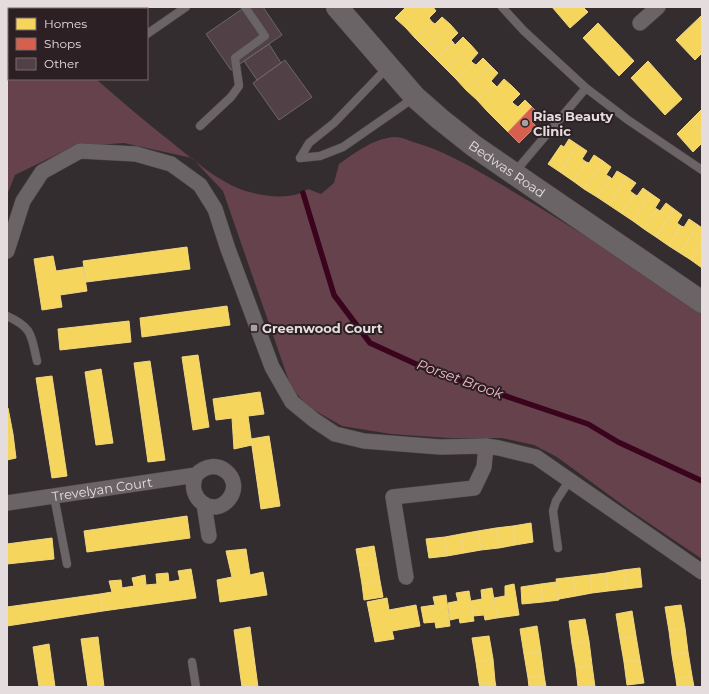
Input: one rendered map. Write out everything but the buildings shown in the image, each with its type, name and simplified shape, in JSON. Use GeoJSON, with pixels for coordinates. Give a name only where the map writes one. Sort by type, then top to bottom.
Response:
{"type":"FeatureCollection","features":[{"type":"Feature","properties":{"kind":"main road","name":"Bedwas Road"},"geometry":{"type":"LineString","coordinates":[[337,7],[388,67],[415,96],[445,124],[474,146],[702,302]]}},
{"type":"Feature","properties":{"kind":"street"},"geometry":{"type":"LineString","coordinates":[[640,23],[658,7]]}},
{"type":"Feature","properties":{"kind":"street"},"geometry":{"type":"LineString","coordinates":[[7,251],[23,201],[42,172],[80,151],[136,154],[171,164],[200,185],[215,209],[228,249],[272,367],[292,402],[314,420],[335,434],[364,441],[440,447],[486,446],[536,457],[702,572]]}},
{"type":"Feature","properties":{"kind":"street"},"geometry":{"type":"LineString","coordinates":[[406,577],[393,497],[474,488],[484,467],[486,446]]}},
{"type":"Feature","properties":{"kind":"street","name":"Trevelyan Court"},"geometry":{"type":"LineString","coordinates":[[7,503],[196,475],[206,467],[219,467],[225,470],[234,486],[229,498],[218,506],[204,504]]}},
{"type":"Feature","properties":{"kind":"street"},"geometry":{"type":"LineString","coordinates":[[196,475],[193,487],[198,500],[204,504],[209,536]]}},
{"type":"Feature","properties":{"kind":"lane"},"geometry":{"type":"LineString","coordinates":[[148,33],[186,7]]}},
{"type":"Feature","properties":{"kind":"lane"},"geometry":{"type":"LineString","coordinates":[[200,126],[231,97],[239,86],[235,58],[265,36],[245,7]]}},
{"type":"Feature","properties":{"kind":"lane"},"geometry":{"type":"LineString","coordinates":[[502,7],[524,31],[586,88],[628,120],[702,170]]}},
{"type":"Feature","properties":{"kind":"lane"},"geometry":{"type":"LineString","coordinates":[[388,67],[334,123],[309,143],[300,158],[320,156],[343,147],[415,96]]}},
{"type":"Feature","properties":{"kind":"lane"},"geometry":{"type":"LineString","coordinates":[[514,173],[586,88]]}},
{"type":"Feature","properties":{"kind":"lane"},"geometry":{"type":"LineString","coordinates":[[7,316],[21,322],[31,334],[37,361]]}},
{"type":"Feature","properties":{"kind":"lane"},"geometry":{"type":"LineString","coordinates":[[558,548],[553,511],[556,501],[569,481]]}},
{"type":"Feature","properties":{"kind":"lane"},"geometry":{"type":"LineString","coordinates":[[54,496],[67,564]]}},
{"type":"Feature","properties":{"kind":"lane"},"geometry":{"type":"LineString","coordinates":[[192,662],[196,687]]}},
{"type":"Feature","properties":{"kind":"shaded area"},"geometry":{"type":"Polygon","coordinates":[[[8,71],[8,80],[97,80],[191,158],[124,143],[72,147],[15,175],[7,195],[8,71]]]}},
{"type":"Feature","properties":{"kind":"shaded area"},"geometry":{"type":"Polygon","coordinates":[[[395,137],[404,139],[444,153],[492,179],[598,244],[702,313],[702,559],[631,511],[557,457],[534,445],[502,438],[449,438],[391,434],[342,426],[307,406],[291,387],[223,191],[195,161],[229,184],[258,194],[269,196],[290,196],[308,189],[321,194],[334,183],[339,164],[352,155],[380,140],[395,137]]]}},
{"type":"Feature","properties":{"kind":"waterway","name":"Porset Brook"},"geometry":{"type":"LineString","coordinates":[[303,193],[334,295],[370,343],[429,370],[588,424],[618,442],[702,481]]}},
{"type":"Feature","properties":{"kind":"place","name":"Rias Beauty Clinic"},"geometry":{"type":"Point","coordinates":[525,123]}},
{"type":"Feature","properties":{"kind":"place","name":"Greenwood Court"},"geometry":{"type":"Point","coordinates":[254,328]}}]}
